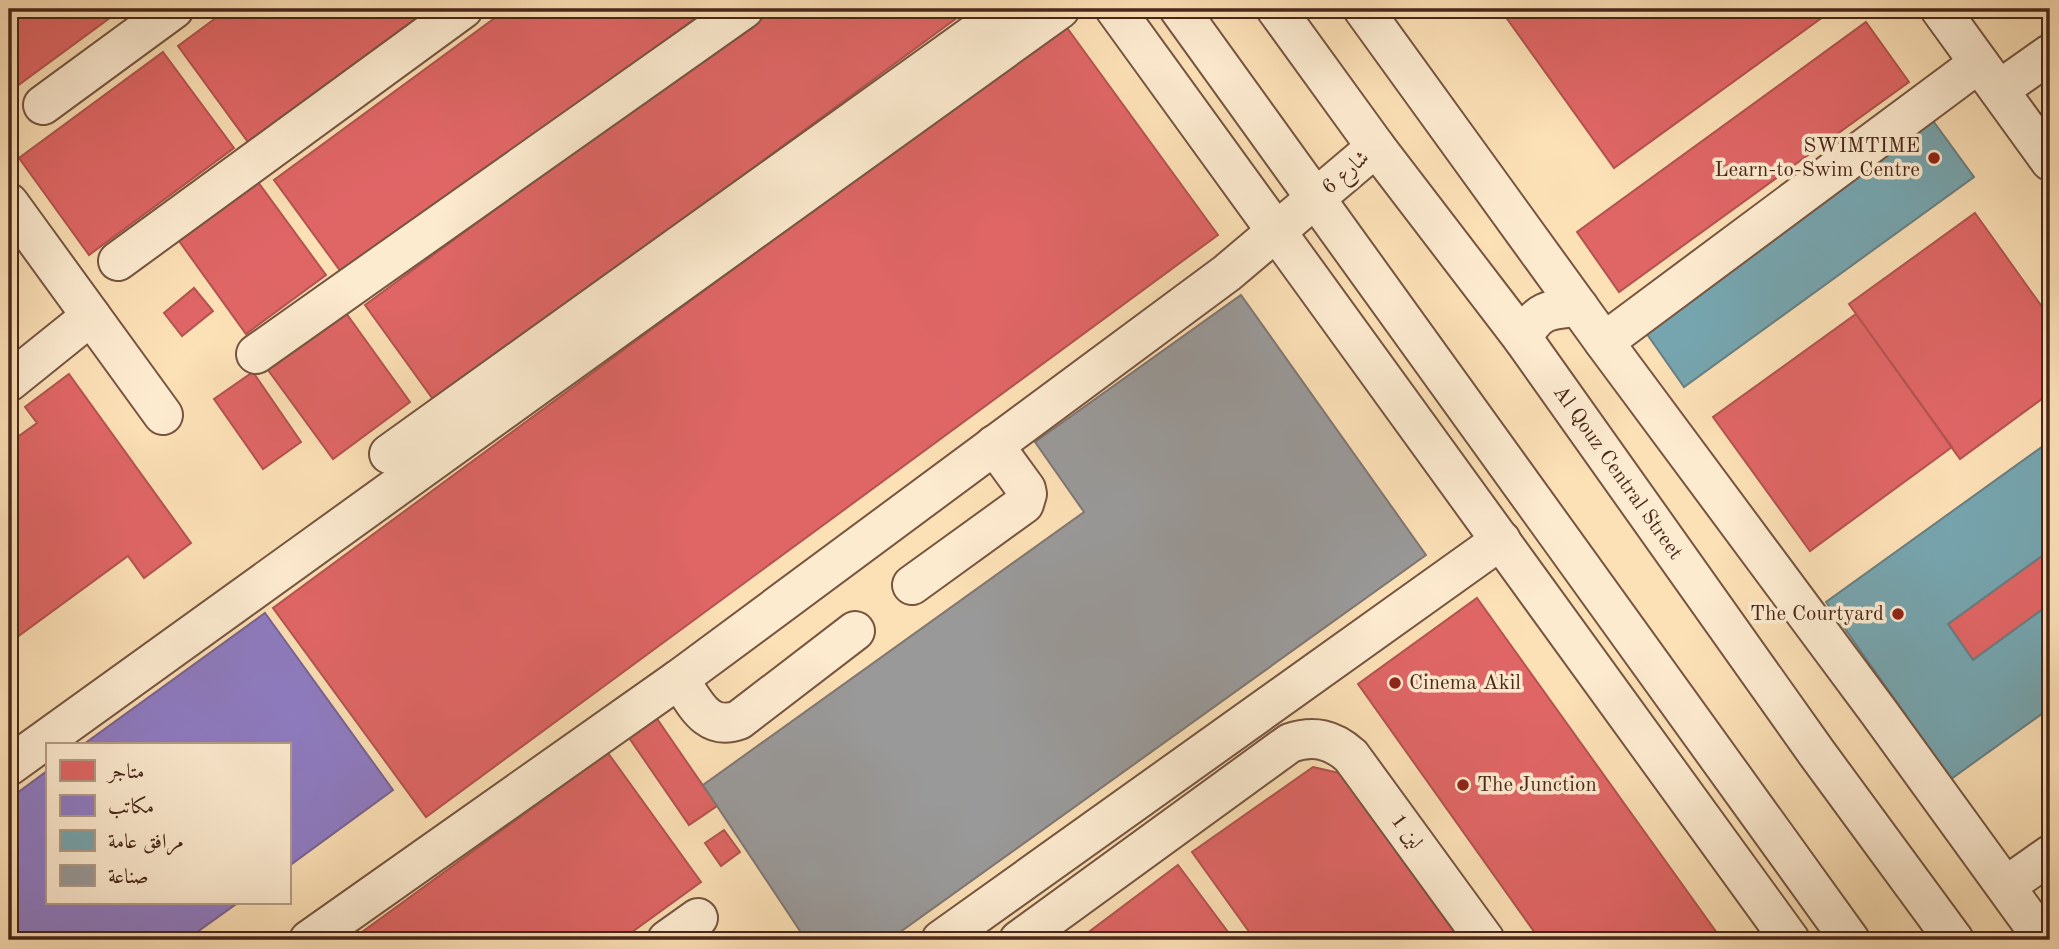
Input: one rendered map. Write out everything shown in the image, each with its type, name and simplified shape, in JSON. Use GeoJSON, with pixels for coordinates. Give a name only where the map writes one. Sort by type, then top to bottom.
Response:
{"type":"FeatureCollection","features":[{"type":"Feature","properties":{"kind":"street"},"geometry":{"type":"LineString","coordinates":[[43,104],[174,9]]}},
{"type":"Feature","properties":{"kind":"street"},"geometry":{"type":"LineString","coordinates":[[118,261],[463,9]]}},
{"type":"Feature","properties":{"kind":"street"},"geometry":{"type":"LineString","coordinates":[[256,354],[744,9]]}},
{"type":"Feature","properties":{"kind":"street"},"geometry":{"type":"LineString","coordinates":[[389,454],[1009,9]]}},
{"type":"Feature","properties":{"kind":"street"},"geometry":{"type":"LineString","coordinates":[[9,766],[1060,9]]}},
{"type":"Feature","properties":{"kind":"street"},"geometry":{"type":"LineString","coordinates":[[1115,9],[1790,940]]}},
{"type":"Feature","properties":{"kind":"street"},"geometry":{"type":"LineString","coordinates":[[1179,9],[1850,940]]}},
{"type":"Feature","properties":{"kind":"street","name":"Al Qouz Central Street"},"geometry":{"type":"LineString","coordinates":[[1276,9],[1376,147],[1522,339],[1816,752],[1941,936]]}},
{"type":"Feature","properties":{"kind":"street"},"geometry":{"type":"LineString","coordinates":[[1363,9],[2044,940]]}},
{"type":"Feature","properties":{"kind":"street"},"geometry":{"type":"LineString","coordinates":[[1940,9],[2050,161]]}},
{"type":"Feature","properties":{"kind":"street"},"geometry":{"type":"LineString","coordinates":[[1604,342],[1989,76],[2050,54]]}},
{"type":"Feature","properties":{"kind":"street","name":"شارع 6"},"geometry":{"type":"LineString","coordinates":[[309,940],[679,679],[1227,273],[1376,147]]}},
{"type":"Feature","properties":{"kind":"street"},"geometry":{"type":"LineString","coordinates":[[9,203],[163,415]]}},
{"type":"Feature","properties":{"kind":"street"},"geometry":{"type":"LineString","coordinates":[[1522,339],[1530,324],[1543,312],[1555,308],[1579,307]]}},
{"type":"Feature","properties":{"kind":"street"},"geometry":{"type":"LineString","coordinates":[[9,382],[91,316]]}},
{"type":"Feature","properties":{"kind":"street"},"geometry":{"type":"LineString","coordinates":[[912,585],[1024,504],[1026,489],[995,445]]}},
{"type":"Feature","properties":{"kind":"street"},"geometry":{"type":"LineString","coordinates":[[941,940],[1501,540]]}},
{"type":"Feature","properties":{"kind":"street"},"geometry":{"type":"LineString","coordinates":[[1576,645],[1618,617]]}},
{"type":"Feature","properties":{"kind":"street"},"geometry":{"type":"LineString","coordinates":[[679,679],[709,719],[729,724],[739,720],[855,631]]}},
{"type":"Feature","properties":{"kind":"street","name":"لين 1"},"geometry":{"type":"LineString","coordinates":[[1019,940],[1290,743],[1316,738],[1341,747],[1351,756],[1485,940]]}},
{"type":"Feature","properties":{"kind":"street"},"geometry":{"type":"LineString","coordinates":[[2006,886],[2050,855]]}},
{"type":"Feature","properties":{"kind":"street"},"geometry":{"type":"LineString","coordinates":[[667,940],[698,918]]}},
{"type":"Feature","properties":{"kind":"building: متاجر"},"geometry":{"type":"Polygon","coordinates":[[[9,9],[122,9],[9,92],[9,9]]]}},
{"type":"Feature","properties":{"kind":"building: متاجر"},"geometry":{"type":"Polygon","coordinates":[[[228,9],[429,9],[248,142],[178,46],[228,9]]]}},
{"type":"Feature","properties":{"kind":"building: متاجر"},"geometry":{"type":"Polygon","coordinates":[[[507,9],[708,9],[344,276],[274,180],[507,9]]]}},
{"type":"Feature","properties":{"kind":"building: متاجر"},"geometry":{"type":"Polygon","coordinates":[[[768,9],[969,9],[435,402],[365,305],[768,9]]]}},
{"type":"Feature","properties":{"kind":"building: متاجر"},"geometry":{"type":"Polygon","coordinates":[[[1500,9],[1834,9],[1614,168],[1500,9]]]}},
{"type":"Feature","properties":{"kind":"building: متاجر"},"geometry":{"type":"Polygon","coordinates":[[[1866,22],[1909,82],[1619,292],[1577,232],[1866,22]]]}},
{"type":"Feature","properties":{"kind":"building: متاجر"},"geometry":{"type":"Polygon","coordinates":[[[1065,25],[1218,235],[426,817],[273,608],[1065,25]]]}},
{"type":"Feature","properties":{"kind":"building: متاجر"},"geometry":{"type":"Polygon","coordinates":[[[163,52],[234,148],[89,255],[19,158],[163,52]]]}},
{"type":"Feature","properties":{"kind":"building: متاجر"},"geometry":{"type":"Polygon","coordinates":[[[258,182],[326,275],[246,334],[179,241],[258,182]]]}},
{"type":"Feature","properties":{"kind":"building: متاجر"},"geometry":{"type":"Polygon","coordinates":[[[1975,213],[2050,318],[2050,393],[1960,459],[1849,304],[1975,213]]]}},
{"type":"Feature","properties":{"kind":"building: متاجر"},"geometry":{"type":"Polygon","coordinates":[[[194,288],[213,311],[182,336],[164,313],[194,288]]]}},
{"type":"Feature","properties":{"kind":"building: متاجر"},"geometry":{"type":"Polygon","coordinates":[[[346,313],[410,402],[333,459],[268,370],[346,313]]]}},
{"type":"Feature","properties":{"kind":"building: متاجر"},"geometry":{"type":"Polygon","coordinates":[[[1856,314],[1952,447],[1810,551],[1713,417],[1856,314]]]}},
{"type":"Feature","properties":{"kind":"building: متاجر"},"geometry":{"type":"Polygon","coordinates":[[[253,372],[301,442],[263,469],[214,399],[253,372]]]}},
{"type":"Feature","properties":{"kind":"building: متاجر"},"geometry":{"type":"Polygon","coordinates":[[[69,374],[191,543],[144,578],[128,556],[9,643],[9,443],[37,423],[25,407],[69,374]]]}},
{"type":"Feature","properties":{"kind":"building: متاجر"},"geometry":{"type":"Polygon","coordinates":[[[2050,550],[2050,604],[1973,660],[1948,624],[2050,550]]]}},
{"type":"Feature","properties":{"kind":"building: متاجر"},"geometry":{"type":"Polygon","coordinates":[[[1477,598],[1722,940],[1540,940],[1358,684],[1477,598]]]}},
{"type":"Feature","properties":{"kind":"building: متاجر"},"geometry":{"type":"Polygon","coordinates":[[[651,710],[717,806],[689,825],[623,729],[651,710]]]}},
{"type":"Feature","properties":{"kind":"building: متاجر"},"geometry":{"type":"Polygon","coordinates":[[[608,753],[701,882],[621,940],[351,940],[608,753]]]}},
{"type":"Feature","properties":{"kind":"building: متاجر"},"geometry":{"type":"Polygon","coordinates":[[[1313,767],[1343,774],[1464,940],[1255,940],[1192,852],[1313,767]]]}},
{"type":"Feature","properties":{"kind":"building: متاجر"},"geometry":{"type":"Polygon","coordinates":[[[724,830],[740,852],[721,866],[705,843],[724,830]]]}},
{"type":"Feature","properties":{"kind":"building: متاجر"},"geometry":{"type":"Polygon","coordinates":[[[1178,865],[1234,940],[1078,940],[1178,865]]]}},
{"type":"Feature","properties":{"kind":"building: مكاتب"},"geometry":{"type":"Polygon","coordinates":[[[265,613],[393,790],[290,865],[290,743],[85,743],[265,613]]]}},
{"type":"Feature","properties":{"kind":"building: مكاتب"},"geometry":{"type":"Polygon","coordinates":[[[46,772],[46,904],[236,904],[186,940],[9,940],[9,799],[46,772]]]}},
{"type":"Feature","properties":{"kind":"building: مرافق عامة"},"geometry":{"type":"Polygon","coordinates":[[[1931,118],[1974,177],[1684,387],[1642,327],[1931,118]]]}},
{"type":"Feature","properties":{"kind":"building: مرافق عامة","name":"The Courtyard"},"geometry":{"type":"Polygon","coordinates":[[[2050,441],[2050,550],[1948,624],[1973,660],[2050,604],[2050,708],[1951,779],[1826,602],[2050,441]]]}},
{"type":"Feature","properties":{"kind":"building: صناعة"},"geometry":{"type":"Polygon","coordinates":[[[1241,295],[1426,555],[889,940],[806,940],[703,785],[1084,512],[1035,442],[1241,295]]]}},
{"type":"Feature","properties":{"kind":"place","name":"SWIMTIME Learn-to-Swim Centre"},"geometry":{"type":"Point","coordinates":[1934,158]}},
{"type":"Feature","properties":{"kind":"place","name":"The Courtyard"},"geometry":{"type":"Point","coordinates":[1898,614]}},
{"type":"Feature","properties":{"kind":"place","name":"Cinema Akil"},"geometry":{"type":"Point","coordinates":[1395,683]}},
{"type":"Feature","properties":{"kind":"place","name":"The Junction"},"geometry":{"type":"Point","coordinates":[1463,785]}}]}
